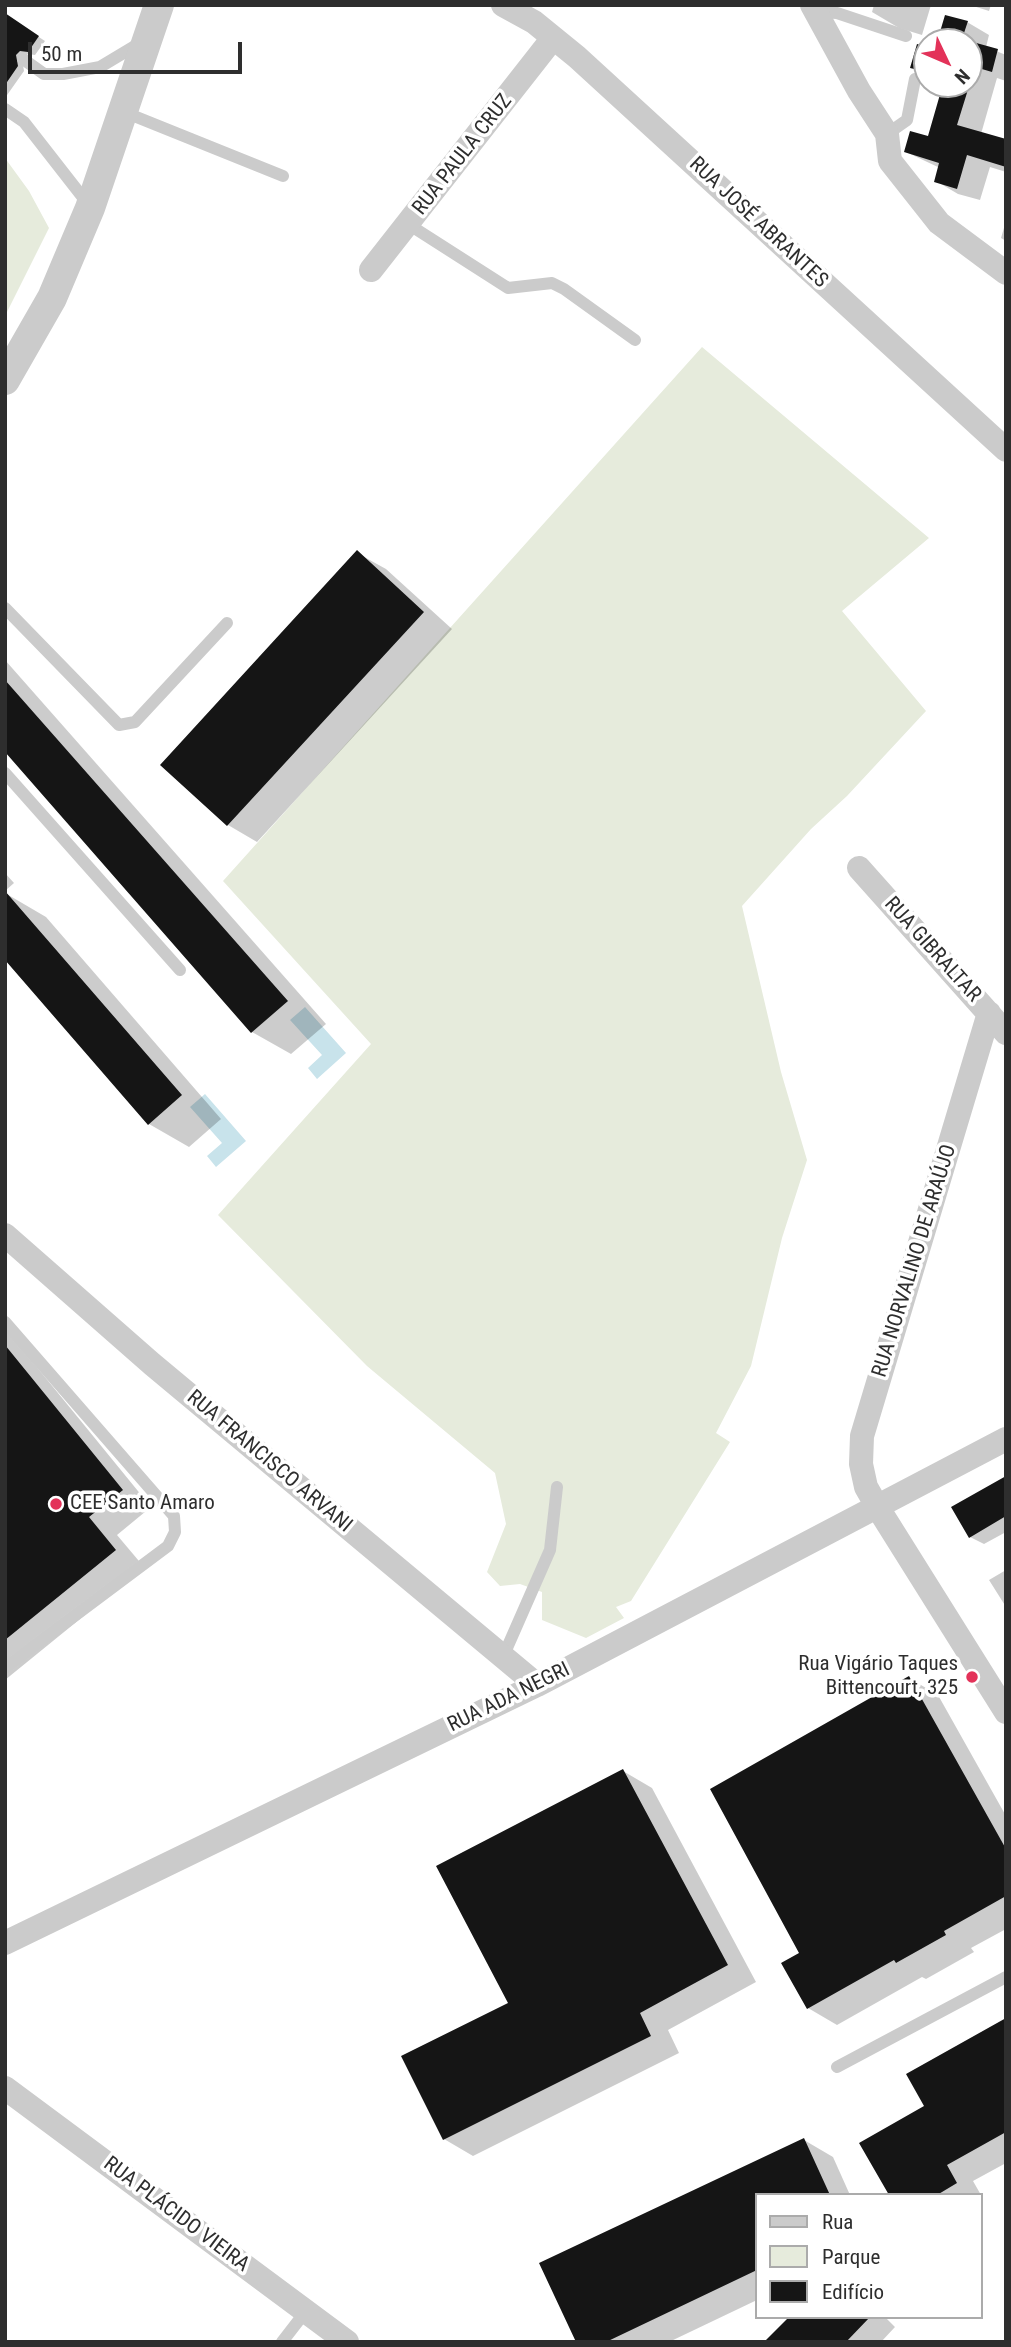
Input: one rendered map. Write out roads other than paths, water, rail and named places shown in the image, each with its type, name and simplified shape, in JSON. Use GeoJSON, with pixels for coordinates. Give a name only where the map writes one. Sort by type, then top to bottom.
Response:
{"type":"FeatureCollection","features":[{"type":"Feature","properties":{"kind":"street"},"geometry":{"type":"LineString","coordinates":[[5,380],[52,298],[90,208],[159,5]]}},
{"type":"Feature","properties":{"kind":"street","name":"RUA JOSÉ ABRANTES"},"geometry":{"type":"LineString","coordinates":[[503,5],[534,22],[554,38],[1006,450]]}},
{"type":"Feature","properties":{"kind":"street"},"geometry":{"type":"LineString","coordinates":[[814,9],[859,91],[887,134],[890,161],[939,223],[1006,273]]}},
{"type":"Feature","properties":{"kind":"street","name":"RUA PAULA CRUZ"},"geometry":{"type":"LineString","coordinates":[[371,270],[554,38]]}},
{"type":"Feature","properties":{"kind":"street","name":"RUA GIBRALTAR"},"geometry":{"type":"LineString","coordinates":[[859,868],[1006,1032]]}},
{"type":"Feature","properties":{"kind":"street","name":"RUA NORVALINO DE ARAÚJO"},"geometry":{"type":"LineString","coordinates":[[989,1013],[862,1436],[861,1464],[866,1487],[878,1508],[1003,1699]]}},
{"type":"Feature","properties":{"kind":"street","name":"RUA FRANCISCO ARVANI"},"geometry":{"type":"LineString","coordinates":[[5,1235],[152,1364],[537,1685]]}},
{"type":"Feature","properties":{"kind":"street","name":"RUA ADA NEGRI"},"geometry":{"type":"LineString","coordinates":[[5,1943],[537,1685],[1006,1439]]}},
{"type":"Feature","properties":{"kind":"street","name":"RUA PLÁCIDO VIEIRA"},"geometry":{"type":"LineString","coordinates":[[5,2088],[347,2342]]}},
{"type":"Feature","properties":{"kind":"lane"},"geometry":{"type":"LineString","coordinates":[[814,9],[837,13],[906,36]]}},
{"type":"Feature","properties":{"kind":"lane"},"geometry":{"type":"LineString","coordinates":[[23,60],[44,74],[63,74],[100,67],[150,37]]}},
{"type":"Feature","properties":{"kind":"lane"},"geometry":{"type":"LineString","coordinates":[[887,134],[907,120],[913,89]]}},
{"type":"Feature","properties":{"kind":"lane"},"geometry":{"type":"LineString","coordinates":[[5,108],[24,122],[90,208]]}},
{"type":"Feature","properties":{"kind":"lane"},"geometry":{"type":"LineString","coordinates":[[124,113],[283,177]]}},
{"type":"Feature","properties":{"kind":"lane"},"geometry":{"type":"LineString","coordinates":[[408,224],[508,288],[552,284],[564,289],[635,340]]}},
{"type":"Feature","properties":{"kind":"lane"},"geometry":{"type":"LineString","coordinates":[[5,608],[119,724],[135,722],[227,623]]}},
{"type":"Feature","properties":{"kind":"lane"},"geometry":{"type":"LineString","coordinates":[[5,773],[180,970]]}},
{"type":"Feature","properties":{"kind":"lane"},"geometry":{"type":"LineString","coordinates":[[5,1322],[174,1516],[176,1532],[168,1546],[5,1668]]}},
{"type":"Feature","properties":{"kind":"lane"},"geometry":{"type":"LineString","coordinates":[[503,1657],[551,1550],[557,1487]]}},
{"type":"Feature","properties":{"kind":"lane"},"geometry":{"type":"LineString","coordinates":[[837,2067],[1006,1977]]}},
{"type":"Feature","properties":{"kind":"lane"},"geometry":{"type":"LineString","coordinates":[[282,2342],[306,2311]]}},
{"type":"Feature","properties":{"kind":"water"},"geometry":{"type":"Polygon","coordinates":[[[305,1007],[346,1053],[317,1079],[308,1068],[322,1055],[290,1020],[305,1007]]]}},
{"type":"Feature","properties":{"kind":"water"},"geometry":{"type":"Polygon","coordinates":[[[205,1094],[246,1141],[216,1167],[207,1156],[222,1143],[190,1107],[205,1094]]]}},
{"type":"Feature","properties":{"kind":"place","name":"CEE Santo Amaro"},"geometry":{"type":"Point","coordinates":[56,1504]}},
{"type":"Feature","properties":{"kind":"place","name":"Rua Vigário Taques Bittencourt, 325"},"geometry":{"type":"Point","coordinates":[972,1677]}}]}
